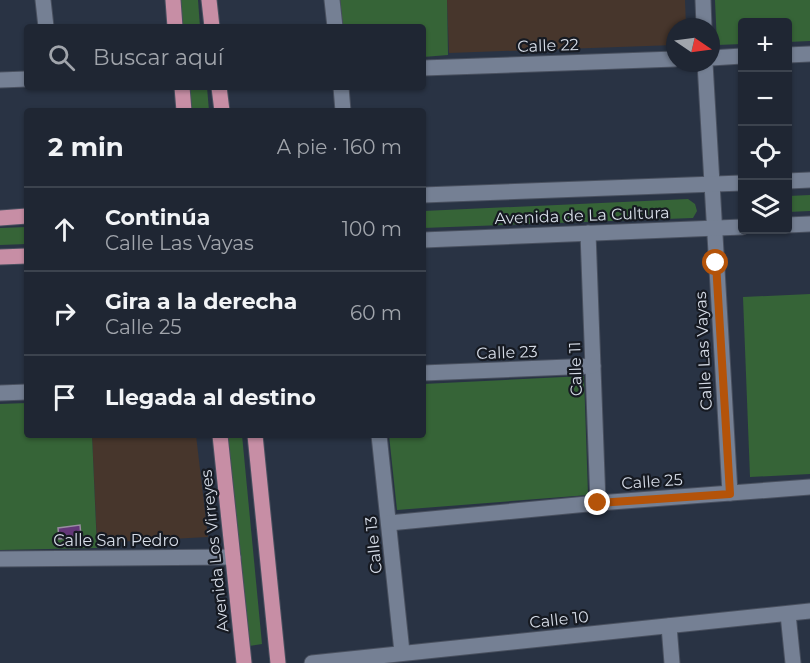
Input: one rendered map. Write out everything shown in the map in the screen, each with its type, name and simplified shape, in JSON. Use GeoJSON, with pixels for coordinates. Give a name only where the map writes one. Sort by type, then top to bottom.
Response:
{"type":"FeatureCollection","features":[{"type":"Feature","properties":{"kind":"main road"},"geometry":{"type":"LineString","coordinates":[[173,0],[176,24]]}},
{"type":"Feature","properties":{"kind":"main road"},"geometry":{"type":"LineString","coordinates":[[209,0],[212,24]]}},
{"type":"Feature","properties":{"kind":"main road"},"geometry":{"type":"LineString","coordinates":[[182,90],[184,108]]}},
{"type":"Feature","properties":{"kind":"main road"},"geometry":{"type":"LineString","coordinates":[[219,90],[222,108]]}},
{"type":"Feature","properties":{"kind":"main road"},"geometry":{"type":"LineString","coordinates":[[0,218],[24,216]]}},
{"type":"Feature","properties":{"kind":"main road"},"geometry":{"type":"LineString","coordinates":[[0,257],[24,256]]}},
{"type":"Feature","properties":{"kind":"main road","name":"Avenida Los Virreyes"},"geometry":{"type":"LineString","coordinates":[[220,438],[244,663]]}},
{"type":"Feature","properties":{"kind":"main road"},"geometry":{"type":"LineString","coordinates":[[255,438],[278,663]]}},
{"type":"Feature","properties":{"kind":"street"},"geometry":{"type":"LineString","coordinates":[[43,0],[46,24]]}},
{"type":"Feature","properties":{"kind":"street"},"geometry":{"type":"LineString","coordinates":[[332,0],[335,24]]}},
{"type":"Feature","properties":{"kind":"street"},"geometry":{"type":"LineString","coordinates":[[703,0],[704,18]]}},
{"type":"Feature","properties":{"kind":"street"},"geometry":{"type":"LineString","coordinates":[[792,55],[810,54]]}},
{"type":"Feature","properties":{"kind":"street"},"geometry":{"type":"LineString","coordinates":[[720,58],[738,57]]}},
{"type":"Feature","properties":{"kind":"street","name":"Calle 22"},"geometry":{"type":"LineString","coordinates":[[426,68],[666,59]]}},
{"type":"Feature","properties":{"kind":"street","name":"Calle Las Vayas"},"geometry":{"type":"LineString","coordinates":[[705,72],[730,494]]}},
{"type":"Feature","properties":{"kind":"street"},"geometry":{"type":"LineString","coordinates":[[0,80],[24,79]]}},
{"type":"Feature","properties":{"kind":"street"},"geometry":{"type":"LineString","coordinates":[[341,90],[343,108]]}},
{"type":"Feature","properties":{"kind":"street"},"geometry":{"type":"LineString","coordinates":[[792,181],[810,180]]}},
{"type":"Feature","properties":{"kind":"street","name":"Avenida de La Cultura"},"geometry":{"type":"LineString","coordinates":[[426,195],[738,183]]}},
{"type":"Feature","properties":{"kind":"street"},"geometry":{"type":"LineString","coordinates":[[792,225],[810,224]]}},
{"type":"Feature","properties":{"kind":"street","name":"Avenida de La Cultura"},"geometry":{"type":"LineString","coordinates":[[426,240],[738,226]]}},
{"type":"Feature","properties":{"kind":"street","name":"Calle 11"},"geometry":{"type":"LineString","coordinates":[[588,233],[598,503]]}},
{"type":"Feature","properties":{"kind":"street","name":"Calle 23"},"geometry":{"type":"LineString","coordinates":[[426,373],[593,366]]}},
{"type":"Feature","properties":{"kind":"street"},"geometry":{"type":"LineString","coordinates":[[0,393],[24,392]]}},
{"type":"Feature","properties":{"kind":"street","name":"Calle 13"},"geometry":{"type":"LineString","coordinates":[[379,438],[402,652]]}},
{"type":"Feature","properties":{"kind":"street","name":"Calle 25"},"geometry":{"type":"LineString","coordinates":[[389,524],[598,503],[810,487]]}},
{"type":"Feature","properties":{"kind":"street","name":"Calle San Pedro"},"geometry":{"type":"LineString","coordinates":[[0,559],[233,557]]}},
{"type":"Feature","properties":{"kind":"street","name":"Calle 10"},"geometry":{"type":"LineString","coordinates":[[312,663],[810,611]]}},
{"type":"Feature","properties":{"kind":"street"},"geometry":{"type":"LineString","coordinates":[[788,614],[794,663]]}},
{"type":"Feature","properties":{"kind":"street"},"geometry":{"type":"LineString","coordinates":[[669,626],[672,663]]}},
{"type":"Feature","properties":{"kind":"shaded area"},"geometry":{"type":"Polygon","coordinates":[[[447,0],[685,0],[686,18],[666,18],[666,45],[449,53],[447,0]]]}},
{"type":"Feature","properties":{"kind":"shaded area"},"geometry":{"type":"Polygon","coordinates":[[[92,438],[196,438],[208,537],[97,543],[92,438]]]}},
{"type":"Feature","properties":{"kind":"green space"},"geometry":{"type":"Polygon","coordinates":[[[179,0],[198,0],[200,24],[182,24],[179,0]]]}},
{"type":"Feature","properties":{"kind":"green space"},"geometry":{"type":"Polygon","coordinates":[[[340,0],[447,0],[448,55],[426,57],[426,24],[343,24],[340,0]]]}},
{"type":"Feature","properties":{"kind":"green space"},"geometry":{"type":"Polygon","coordinates":[[[715,0],[810,0],[810,41],[792,42],[792,18],[738,18],[738,44],[720,45],[720,18],[716,18],[715,0]]]}},
{"type":"Feature","properties":{"kind":"green space"},"geometry":{"type":"Polygon","coordinates":[[[189,90],[207,90],[209,108],[191,108],[189,90]]]}},
{"type":"Feature","properties":{"kind":"green space"},"geometry":{"type":"Polygon","coordinates":[[[810,195],[810,211],[792,212],[792,196],[810,195]]]}},
{"type":"Feature","properties":{"kind":"green space"},"geometry":{"type":"Polygon","coordinates":[[[688,199],[695,204],[697,211],[693,218],[426,228],[426,211],[688,199]]]}},
{"type":"Feature","properties":{"kind":"green space"},"geometry":{"type":"Polygon","coordinates":[[[24,227],[24,244],[0,245],[0,228],[24,227]]]}},
{"type":"Feature","properties":{"kind":"green space"},"geometry":{"type":"Polygon","coordinates":[[[810,294],[810,474],[750,477],[743,297],[810,294]]]}},
{"type":"Feature","properties":{"kind":"green space"},"geometry":{"type":"Polygon","coordinates":[[[584,376],[588,495],[397,510],[389,438],[426,438],[426,384],[584,376]]]}},
{"type":"Feature","properties":{"kind":"green space"},"geometry":{"type":"Polygon","coordinates":[[[24,403],[24,438],[92,438],[97,548],[0,550],[0,404],[24,403]]]}},
{"type":"Feature","properties":{"kind":"green space"},"geometry":{"type":"Polygon","coordinates":[[[226,438],[242,438],[262,644],[249,646],[226,438]]]}},
{"type":"Feature","properties":{"kind":"building"},"geometry":{"type":"Polygon","coordinates":[[[80,525],[81,537],[59,539],[58,528],[80,525]]]}},
{"type":"Feature","properties":{"kind":"route"},"geometry":{"type":"LineString","coordinates":[[598,503],[730,494],[716,263]]}}]}
